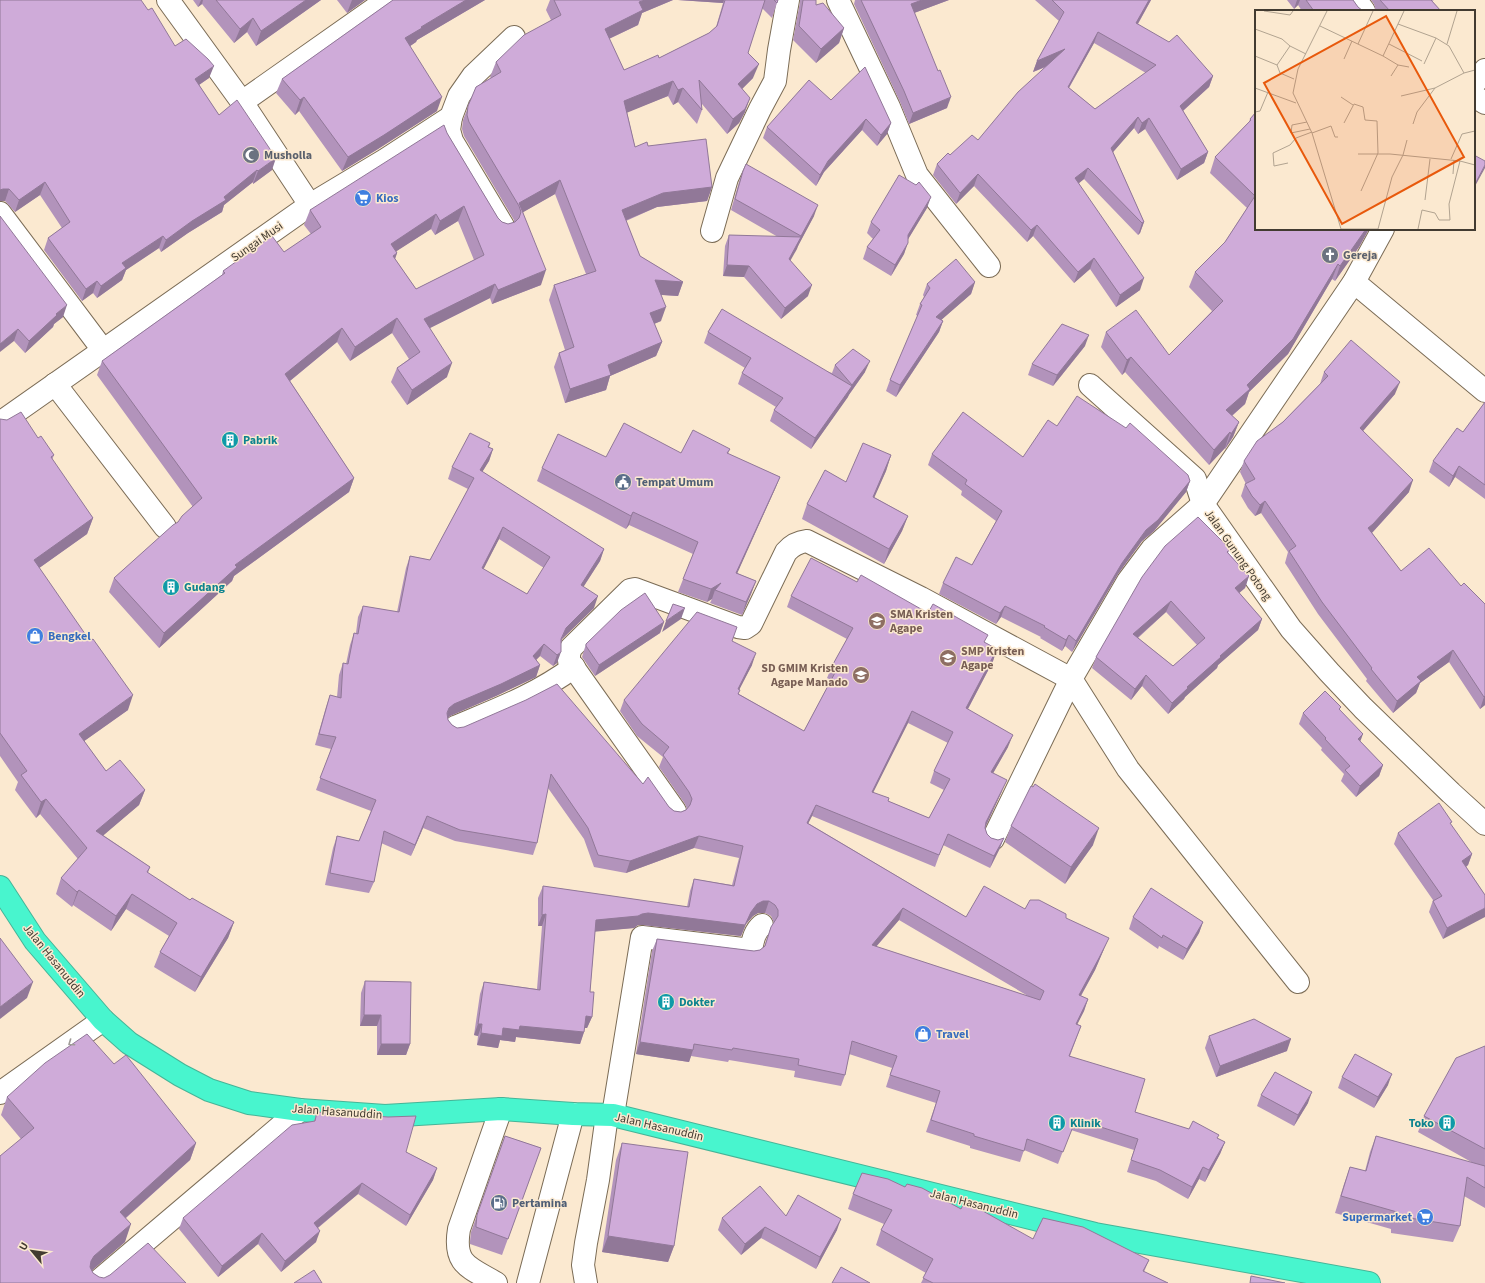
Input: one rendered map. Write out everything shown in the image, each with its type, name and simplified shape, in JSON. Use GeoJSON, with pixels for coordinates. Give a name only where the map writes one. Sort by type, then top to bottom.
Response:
{"type":"FeatureCollection","features":[{"type":"Feature","properties":{"kind":"highway","name":"Jalan Hasanuddin"},"geometry":{"type":"LineString","coordinates":[[0,887],[34,941],[103,1020],[129,1043],[209,1090],[249,1103],[300,1110],[385,1116],[501,1108],[573,1114],[610,1115],[1095,1234],[1370,1283]]}},
{"type":"Feature","properties":{"kind":"street"},"geometry":{"type":"LineString","coordinates":[[168,0],[242,102],[310,205]]}},
{"type":"Feature","properties":{"kind":"street"},"geometry":{"type":"LineString","coordinates":[[242,102],[387,0]]}},
{"type":"Feature","properties":{"kind":"street"},"geometry":{"type":"LineString","coordinates":[[712,231],[727,178],[760,109],[776,81],[779,50],[788,0]]}},
{"type":"Feature","properties":{"kind":"street"},"geometry":{"type":"LineString","coordinates":[[838,0],[889,107],[917,175],[989,266]]}},
{"type":"Feature","properties":{"kind":"street"},"geometry":{"type":"LineString","coordinates":[[1356,0],[1363,10]]}},
{"type":"Feature","properties":{"kind":"street"},"geometry":{"type":"LineString","coordinates":[[503,226],[452,141],[449,130],[451,117],[459,96],[473,76],[514,37]]}},
{"type":"Feature","properties":{"kind":"street"},"geometry":{"type":"LineString","coordinates":[[1475,83],[1485,70]]}},
{"type":"Feature","properties":{"kind":"street"},"geometry":{"type":"LineString","coordinates":[[1475,97],[1485,103]]}},
{"type":"Feature","properties":{"kind":"street","name":"Sungai Musi"},"geometry":{"type":"LineString","coordinates":[[0,423],[310,205],[385,160],[451,117]]}},
{"type":"Feature","properties":{"kind":"street"},"geometry":{"type":"LineString","coordinates":[[0,213],[103,350]]}},
{"type":"Feature","properties":{"kind":"street","name":"Jalan Gunung Potong"},"geometry":{"type":"LineString","coordinates":[[1382,230],[1354,282],[1203,504],[1291,629],[1329,672],[1412,756],[1485,824]]}},
{"type":"Feature","properties":{"kind":"street"},"geometry":{"type":"LineString","coordinates":[[1354,282],[1485,391]]}},
{"type":"Feature","properties":{"kind":"street"},"geometry":{"type":"LineString","coordinates":[[55,384],[164,527]]}},
{"type":"Feature","properties":{"kind":"street"},"geometry":{"type":"LineString","coordinates":[[993,839],[1072,679],[1128,581],[1152,549],[1203,504],[1195,479],[1090,385]]}},
{"type":"Feature","properties":{"kind":"street"},"geometry":{"type":"LineString","coordinates":[[675,811],[569,661],[571,648],[630,590],[635,589],[738,627],[745,628],[751,624],[786,552],[791,546],[799,542],[807,541],[921,598],[1072,679],[1128,769],[1298,982]]}},
{"type":"Feature","properties":{"kind":"street"},"geometry":{"type":"LineString","coordinates":[[455,727],[517,702],[574,667]]}},
{"type":"Feature","properties":{"kind":"street"},"geometry":{"type":"LineString","coordinates":[[586,1283],[583,1266],[586,1243],[642,937],[751,950],[753,936],[756,930],[762,925]]}},
{"type":"Feature","properties":{"kind":"street"},"geometry":{"type":"LineString","coordinates":[[0,1093],[103,1020]]}},
{"type":"Feature","properties":{"kind":"street"},"geometry":{"type":"LineString","coordinates":[[496,1283],[463,1263],[458,1253],[457,1241],[459,1229],[501,1108]]}},
{"type":"Feature","properties":{"kind":"street"},"geometry":{"type":"LineString","coordinates":[[96,1283],[300,1110]]}},
{"type":"Feature","properties":{"kind":"street"},"geometry":{"type":"LineString","coordinates":[[528,1283],[573,1114]]}},
{"type":"Feature","properties":{"kind":"building"},"geometry":{"type":"Polygon","coordinates":[[[0,0],[141,0],[148,10],[152,8],[175,46],[186,39],[214,66],[195,79],[219,115],[237,100],[276,158],[258,171],[257,170],[224,197],[226,200],[192,221],[166,240],[163,236],[122,263],[126,268],[101,286],[97,281],[86,289],[48,238],[70,222],[45,182],[19,200],[9,189],[0,190],[0,0]]]}},
{"type":"Feature","properties":{"kind":"building"},"geometry":{"type":"Polygon","coordinates":[[[216,0],[306,0],[261,31],[253,18],[240,29],[216,0]]]}},
{"type":"Feature","properties":{"kind":"building"},"geometry":{"type":"Polygon","coordinates":[[[393,0],[466,0],[405,38],[442,97],[348,157],[304,97],[300,100],[282,79],[393,0]]]}},
{"type":"Feature","properties":{"kind":"building"},"geometry":{"type":"Polygon","coordinates":[[[554,0],[645,0],[639,2],[643,10],[605,29],[624,70],[658,55],[659,58],[709,33],[717,26],[725,0],[765,0],[748,53],[759,64],[738,84],[750,98],[745,109],[733,119],[699,80],[702,110],[683,88],[678,90],[673,81],[624,101],[635,147],[647,142],[648,146],[706,139],[712,187],[663,193],[622,210],[640,256],[683,282],[655,280],[666,307],[650,313],[662,342],[608,365],[611,375],[570,389],[559,353],[574,347],[554,285],[596,271],[560,180],[519,203],[546,270],[498,290],[495,284],[424,319],[452,363],[412,390],[397,368],[420,352],[397,318],[355,347],[342,328],[285,374],[354,478],[235,565],[237,567],[164,633],[114,578],[178,522],[182,516],[202,498],[102,361],[225,273],[223,271],[272,236],[284,252],[321,227],[310,210],[444,125],[447,133],[498,218],[502,222],[508,224],[515,222],[519,218],[521,212],[519,206],[469,122],[467,115],[468,106],[476,87],[501,72],[496,62],[524,35],[561,15],[554,0]],[[464,206],[440,221],[436,214],[391,244],[397,253],[393,256],[416,289],[484,255],[464,206]]]}},
{"type":"Feature","properties":{"kind":"building"},"geometry":{"type":"Polygon","coordinates":[[[803,0],[816,0],[816,5],[823,3],[844,28],[821,49],[799,26],[803,0]]]}},
{"type":"Feature","properties":{"kind":"building"},"geometry":{"type":"Polygon","coordinates":[[[861,0],[922,0],[911,4],[938,71],[940,70],[951,97],[913,113],[861,0]]]}},
{"type":"Feature","properties":{"kind":"building"},"geometry":{"type":"Polygon","coordinates":[[[1052,0],[1149,0],[1136,23],[1169,42],[1177,35],[1213,76],[1180,106],[1208,152],[1181,169],[1149,118],[1142,123],[1138,117],[1111,148],[1144,222],[1142,223],[1088,168],[1075,178],[1144,278],[1120,295],[1094,258],[1078,272],[1037,225],[1031,230],[978,174],[960,193],[937,164],[948,153],[950,155],[972,135],[978,140],[1018,92],[1065,49],[1037,61],[1064,12],[1052,0]],[[1098,32],[1068,87],[1095,109],[1156,65],[1098,32]]]}},
{"type":"Feature","properties":{"kind":"building"},"geometry":{"type":"Polygon","coordinates":[[[1306,0],[1353,0],[1362,10],[1313,10],[1306,0]]]}},
{"type":"Feature","properties":{"kind":"building"},"geometry":{"type":"Polygon","coordinates":[[[1380,0],[1431,0],[1440,10],[1389,10],[1380,0]]]}},
{"type":"Feature","properties":{"kind":"building"},"geometry":{"type":"Polygon","coordinates":[[[865,67],[891,123],[881,135],[866,119],[828,161],[820,175],[767,127],[809,80],[831,100],[865,67]]]}},
{"type":"Feature","properties":{"kind":"building"},"geometry":{"type":"Polygon","coordinates":[[[1255,113],[1255,196],[1215,157],[1251,120],[1250,119],[1255,113]]]}},
{"type":"Feature","properties":{"kind":"building"},"geometry":{"type":"Polygon","coordinates":[[[1475,156],[1485,161],[1485,165],[1475,184],[1475,156]]]}},
{"type":"Feature","properties":{"kind":"building"},"geometry":{"type":"Polygon","coordinates":[[[746,164],[818,205],[801,236],[735,199],[746,164]]]}},
{"type":"Feature","properties":{"kind":"building"},"geometry":{"type":"Polygon","coordinates":[[[899,175],[916,185],[919,182],[931,197],[908,235],[908,243],[895,265],[867,247],[880,230],[871,222],[899,175]]]}},
{"type":"Feature","properties":{"kind":"building"},"geometry":{"type":"Polygon","coordinates":[[[1255,196],[1255,230],[1365,230],[1340,266],[1338,264],[1293,339],[1247,385],[1250,389],[1226,410],[1239,422],[1231,434],[1230,432],[1214,450],[1131,357],[1127,360],[1106,332],[1136,310],[1169,355],[1223,301],[1195,272],[1225,242],[1255,196]]]}},
{"type":"Feature","properties":{"kind":"building"},"geometry":{"type":"Polygon","coordinates":[[[0,216],[67,305],[29,341],[18,329],[0,344],[0,216]]]}},
{"type":"Feature","properties":{"kind":"building"},"geometry":{"type":"Polygon","coordinates":[[[729,235],[801,237],[789,259],[812,285],[785,308],[749,266],[727,265],[729,235]]]}},
{"type":"Feature","properties":{"kind":"building"},"geometry":{"type":"Polygon","coordinates":[[[956,259],[975,282],[936,317],[943,321],[900,385],[890,380],[922,305],[920,304],[930,288],[927,284],[956,259]]]}},
{"type":"Feature","properties":{"kind":"building"},"geometry":{"type":"Polygon","coordinates":[[[722,309],[852,386],[815,438],[774,410],[783,398],[742,373],[751,358],[708,332],[722,309]]]}},
{"type":"Feature","properties":{"kind":"building"},"geometry":{"type":"Polygon","coordinates":[[[1062,324],[1089,335],[1057,375],[1032,364],[1062,324]]]}},
{"type":"Feature","properties":{"kind":"building"},"geometry":{"type":"Polygon","coordinates":[[[1351,340],[1400,382],[1360,428],[1413,480],[1368,528],[1401,571],[1429,548],[1461,586],[1464,583],[1485,604],[1484,697],[1453,650],[1417,677],[1421,681],[1397,701],[1371,669],[1372,668],[1322,602],[1289,551],[1296,546],[1265,501],[1260,505],[1252,496],[1245,484],[1255,479],[1244,461],[1257,441],[1283,422],[1328,376],[1324,372],[1351,340]]]}},
{"type":"Feature","properties":{"kind":"building"},"geometry":{"type":"Polygon","coordinates":[[[853,349],[870,361],[852,385],[835,365],[853,349]]]}},
{"type":"Feature","properties":{"kind":"building"},"geometry":{"type":"Polygon","coordinates":[[[1077,396],[1126,428],[1130,423],[1188,475],[1190,481],[1158,520],[1146,530],[1122,563],[1076,641],[1069,635],[1066,640],[1044,627],[1045,626],[1005,606],[1000,613],[943,583],[956,557],[972,565],[1002,511],[965,484],[967,480],[932,454],[963,412],[1023,457],[1048,420],[1057,426],[1077,396]]]}},
{"type":"Feature","properties":{"kind":"building"},"geometry":{"type":"Polygon","coordinates":[[[1485,402],[1485,485],[1459,466],[1453,476],[1433,461],[1457,428],[1463,432],[1485,402]]]}},
{"type":"Feature","properties":{"kind":"building"},"geometry":{"type":"Polygon","coordinates":[[[21,412],[38,438],[41,436],[54,455],[51,457],[93,518],[34,560],[90,641],[93,639],[133,695],[79,734],[106,771],[120,760],[145,790],[96,831],[150,867],[147,872],[190,900],[192,898],[234,922],[201,977],[160,952],[177,923],[132,894],[116,916],[79,890],[77,892],[61,878],[87,848],[46,799],[41,802],[21,775],[27,771],[0,733],[0,419],[7,420],[21,412]]]}},
{"type":"Feature","properties":{"kind":"building"},"geometry":{"type":"Polygon","coordinates":[[[624,423],[681,453],[693,430],[730,449],[727,453],[780,477],[736,573],[756,581],[746,602],[715,590],[721,583],[711,589],[683,579],[698,542],[633,512],[631,516],[542,468],[558,434],[606,457],[624,423]]]}},
{"type":"Feature","properties":{"kind":"building"},"geometry":{"type":"Polygon","coordinates":[[[470,433],[490,443],[488,447],[493,449],[480,470],[604,549],[581,585],[598,596],[566,628],[561,639],[561,652],[557,655],[544,644],[533,656],[540,665],[454,704],[449,708],[447,713],[448,720],[457,728],[464,727],[526,700],[557,684],[643,784],[648,777],[669,807],[674,811],[681,812],[686,810],[692,799],[689,792],[663,755],[669,747],[642,724],[624,700],[697,612],[737,627],[732,641],[756,653],[738,689],[740,690],[738,694],[804,731],[837,669],[832,666],[853,628],[791,596],[811,558],[857,582],[861,575],[928,613],[933,604],[988,635],[984,642],[997,649],[966,708],[1013,735],[991,772],[1007,780],[986,822],[985,828],[987,834],[991,838],[998,840],[1004,838],[994,856],[948,834],[939,855],[816,805],[807,823],[966,917],[984,886],[1025,909],[1030,900],[1039,900],[1066,914],[1066,918],[1109,938],[1079,995],[1088,999],[1076,1024],[1081,1026],[1069,1056],[1145,1079],[1135,1112],[1189,1129],[1193,1121],[1219,1135],[1217,1138],[1225,1142],[1209,1170],[1203,1167],[1192,1187],[1160,1170],[1131,1160],[1138,1139],[1076,1119],[1063,1152],[1027,1139],[1024,1151],[974,1136],[974,1134],[931,1120],[940,1091],[890,1075],[897,1056],[852,1041],[845,1075],[798,1065],[799,1059],[733,1048],[732,1050],[694,1044],[693,1050],[640,1042],[657,939],[754,951],[760,950],[765,946],[771,927],[778,916],[778,910],[775,905],[769,901],[763,901],[757,904],[751,912],[745,925],[648,913],[638,916],[596,920],[590,992],[594,992],[592,1017],[586,1016],[584,1032],[520,1026],[519,1030],[503,1028],[502,1036],[481,1033],[482,1024],[478,1024],[484,982],[540,990],[546,914],[542,915],[543,886],[689,907],[694,879],[734,886],[743,846],[699,836],[630,861],[598,855],[588,828],[551,774],[537,843],[460,830],[427,816],[415,845],[384,831],[374,882],[330,873],[337,836],[359,841],[376,800],[320,778],[336,737],[319,734],[330,695],[341,698],[343,663],[348,664],[354,633],[358,634],[363,606],[399,612],[410,556],[430,560],[474,478],[452,467],[470,433]],[[503,527],[482,568],[527,594],[550,557],[503,527]],[[912,711],[872,792],[889,798],[888,801],[929,818],[950,779],[934,771],[953,732],[912,711]],[[903,908],[872,945],[1040,1000],[1044,991],[903,908]]]}},
{"type":"Feature","properties":{"kind":"building"},"geometry":{"type":"Polygon","coordinates":[[[863,443],[891,455],[873,497],[908,516],[889,549],[807,504],[825,470],[846,482],[863,443]]]}},
{"type":"Feature","properties":{"kind":"building"},"geometry":{"type":"Polygon","coordinates":[[[1198,517],[1230,549],[1227,552],[1249,576],[1235,588],[1262,619],[1220,656],[1221,657],[1187,687],[1188,688],[1172,703],[1146,675],[1135,689],[1096,657],[1142,577],[1165,546],[1198,517]],[[1171,601],[1133,634],[1173,666],[1205,638],[1171,601]]]}},
{"type":"Feature","properties":{"kind":"building"},"geometry":{"type":"Polygon","coordinates":[[[645,593],[664,622],[599,665],[586,644],[621,610],[645,593]]]}},
{"type":"Feature","properties":{"kind":"building"},"geometry":{"type":"Polygon","coordinates":[[[673,604],[685,608],[666,621],[673,604]]]}},
{"type":"Feature","properties":{"kind":"building"},"geometry":{"type":"Polygon","coordinates":[[[1325,691],[1341,707],[1339,709],[1363,734],[1358,739],[1383,765],[1360,786],[1345,770],[1350,766],[1303,713],[1325,691]]]}},
{"type":"Feature","properties":{"kind":"building"},"geometry":{"type":"Polygon","coordinates":[[[1035,784],[1099,828],[1071,867],[1011,826],[1031,786],[1033,787],[1035,784]]]}},
{"type":"Feature","properties":{"kind":"building"},"geometry":{"type":"Polygon","coordinates":[[[1439,803],[1452,822],[1450,823],[1472,854],[1462,861],[1485,895],[1485,908],[1447,928],[1433,901],[1442,896],[1398,833],[1439,803]]]}},
{"type":"Feature","properties":{"kind":"building"},"geometry":{"type":"Polygon","coordinates":[[[1151,888],[1203,922],[1187,949],[1163,935],[1162,938],[1133,917],[1151,888]]]}},
{"type":"Feature","properties":{"kind":"building"},"geometry":{"type":"Polygon","coordinates":[[[0,938],[33,982],[0,1007],[0,938]]]}},
{"type":"Feature","properties":{"kind":"building"},"geometry":{"type":"Polygon","coordinates":[[[365,981],[411,982],[410,1044],[381,1044],[381,1015],[364,1015],[365,981]]]}},
{"type":"Feature","properties":{"kind":"building"},"geometry":{"type":"Polygon","coordinates":[[[1254,1019],[1291,1039],[1220,1066],[1209,1036],[1254,1019]]]}},
{"type":"Feature","properties":{"kind":"building"},"geometry":{"type":"Polygon","coordinates":[[[87,1034],[114,1064],[126,1055],[196,1143],[120,1212],[131,1224],[94,1256],[90,1267],[93,1273],[104,1278],[110,1275],[148,1243],[186,1283],[0,1283],[0,1156],[34,1128],[7,1097],[45,1063],[87,1034]]]}},
{"type":"Feature","properties":{"kind":"building"},"geometry":{"type":"Polygon","coordinates":[[[1485,1046],[1485,1149],[1424,1116],[1456,1058],[1485,1046]]]}},
{"type":"Feature","properties":{"kind":"building"},"geometry":{"type":"Polygon","coordinates":[[[1355,1054],[1392,1074],[1378,1097],[1342,1077],[1355,1054]]]}},
{"type":"Feature","properties":{"kind":"building"},"geometry":{"type":"Polygon","coordinates":[[[1275,1072],[1312,1092],[1298,1115],[1261,1095],[1275,1072]]]}},
{"type":"Feature","properties":{"kind":"building"},"geometry":{"type":"Polygon","coordinates":[[[317,1112],[388,1117],[416,1116],[406,1152],[437,1168],[410,1215],[362,1183],[314,1223],[320,1231],[285,1261],[262,1233],[222,1266],[183,1218],[292,1125],[315,1121],[317,1112]]]}},
{"type":"Feature","properties":{"kind":"building","name":"Pertamina"},"geometry":{"type":"Polygon","coordinates":[[[505,1136],[541,1148],[508,1239],[476,1227],[477,1215],[505,1136]]]}},
{"type":"Feature","properties":{"kind":"building"},"geometry":{"type":"Polygon","coordinates":[[[1376,1136],[1485,1166],[1485,1188],[1467,1177],[1460,1226],[1397,1216],[1397,1212],[1341,1196],[1350,1167],[1366,1171],[1376,1136]]]}},
{"type":"Feature","properties":{"kind":"building"},"geometry":{"type":"Polygon","coordinates":[[[622,1143],[688,1152],[674,1246],[608,1236],[622,1143]]]}},
{"type":"Feature","properties":{"kind":"building"},"geometry":{"type":"Polygon","coordinates":[[[862,1173],[888,1179],[905,1187],[907,1184],[922,1188],[961,1209],[965,1201],[1033,1239],[1043,1218],[1083,1227],[1149,1260],[1143,1271],[1168,1283],[933,1283],[923,1278],[933,1259],[881,1230],[892,1210],[853,1194],[862,1173]]]}},
{"type":"Feature","properties":{"kind":"building"},"geometry":{"type":"Polygon","coordinates":[[[760,1186],[786,1216],[798,1195],[841,1219],[820,1257],[765,1227],[745,1244],[722,1218],[760,1186]]]}},
{"type":"Feature","properties":{"kind":"building"},"geometry":{"type":"Polygon","coordinates":[[[841,1267],[870,1283],[832,1283],[841,1267]]]}},
{"type":"Feature","properties":{"kind":"building"},"geometry":{"type":"Polygon","coordinates":[[[314,1270],[322,1283],[294,1283],[314,1270]]]}},
{"type":"Feature","properties":{"kind":"building"},"geometry":{"type":"Polygon","coordinates":[[[1251,1276],[1285,1283],[1250,1283],[1251,1276]]]}},
{"type":"Feature","properties":{"kind":"place","name":"Musholla"},"geometry":{"type":"Point","coordinates":[251,155]}},
{"type":"Feature","properties":{"kind":"place","name":"Kios"},"geometry":{"type":"Point","coordinates":[363,198]}},
{"type":"Feature","properties":{"kind":"place","name":"Gereja"},"geometry":{"type":"Point","coordinates":[1330,255]}},
{"type":"Feature","properties":{"kind":"place","name":"Pabrik"},"geometry":{"type":"Point","coordinates":[230,440]}},
{"type":"Feature","properties":{"kind":"place","name":"Tempat Umum"},"geometry":{"type":"Point","coordinates":[623,482]}},
{"type":"Feature","properties":{"kind":"place","name":"Gudang"},"geometry":{"type":"Point","coordinates":[171,587]}},
{"type":"Feature","properties":{"kind":"place","name":"SMA Kristen Agape"},"geometry":{"type":"Point","coordinates":[877,621]}},
{"type":"Feature","properties":{"kind":"place","name":"Bengkel"},"geometry":{"type":"Point","coordinates":[35,636]}},
{"type":"Feature","properties":{"kind":"place","name":"SMP Kristen Agape"},"geometry":{"type":"Point","coordinates":[948,658]}},
{"type":"Feature","properties":{"kind":"place","name":"SD GMIM Kristen Agape Manado"},"geometry":{"type":"Point","coordinates":[861,675]}},
{"type":"Feature","properties":{"kind":"place","name":"Dokter"},"geometry":{"type":"Point","coordinates":[666,1002]}},
{"type":"Feature","properties":{"kind":"place","name":"Travel"},"geometry":{"type":"Point","coordinates":[923,1034]}},
{"type":"Feature","properties":{"kind":"place","name":"Klinik"},"geometry":{"type":"Point","coordinates":[1057,1123]}},
{"type":"Feature","properties":{"kind":"place","name":"Toko"},"geometry":{"type":"Point","coordinates":[1447,1123]}},
{"type":"Feature","properties":{"kind":"place","name":"Pertamina"},"geometry":{"type":"Point","coordinates":[499,1203]}},
{"type":"Feature","properties":{"kind":"place","name":"Supermarket"},"geometry":{"type":"Point","coordinates":[1425,1217]}}]}
